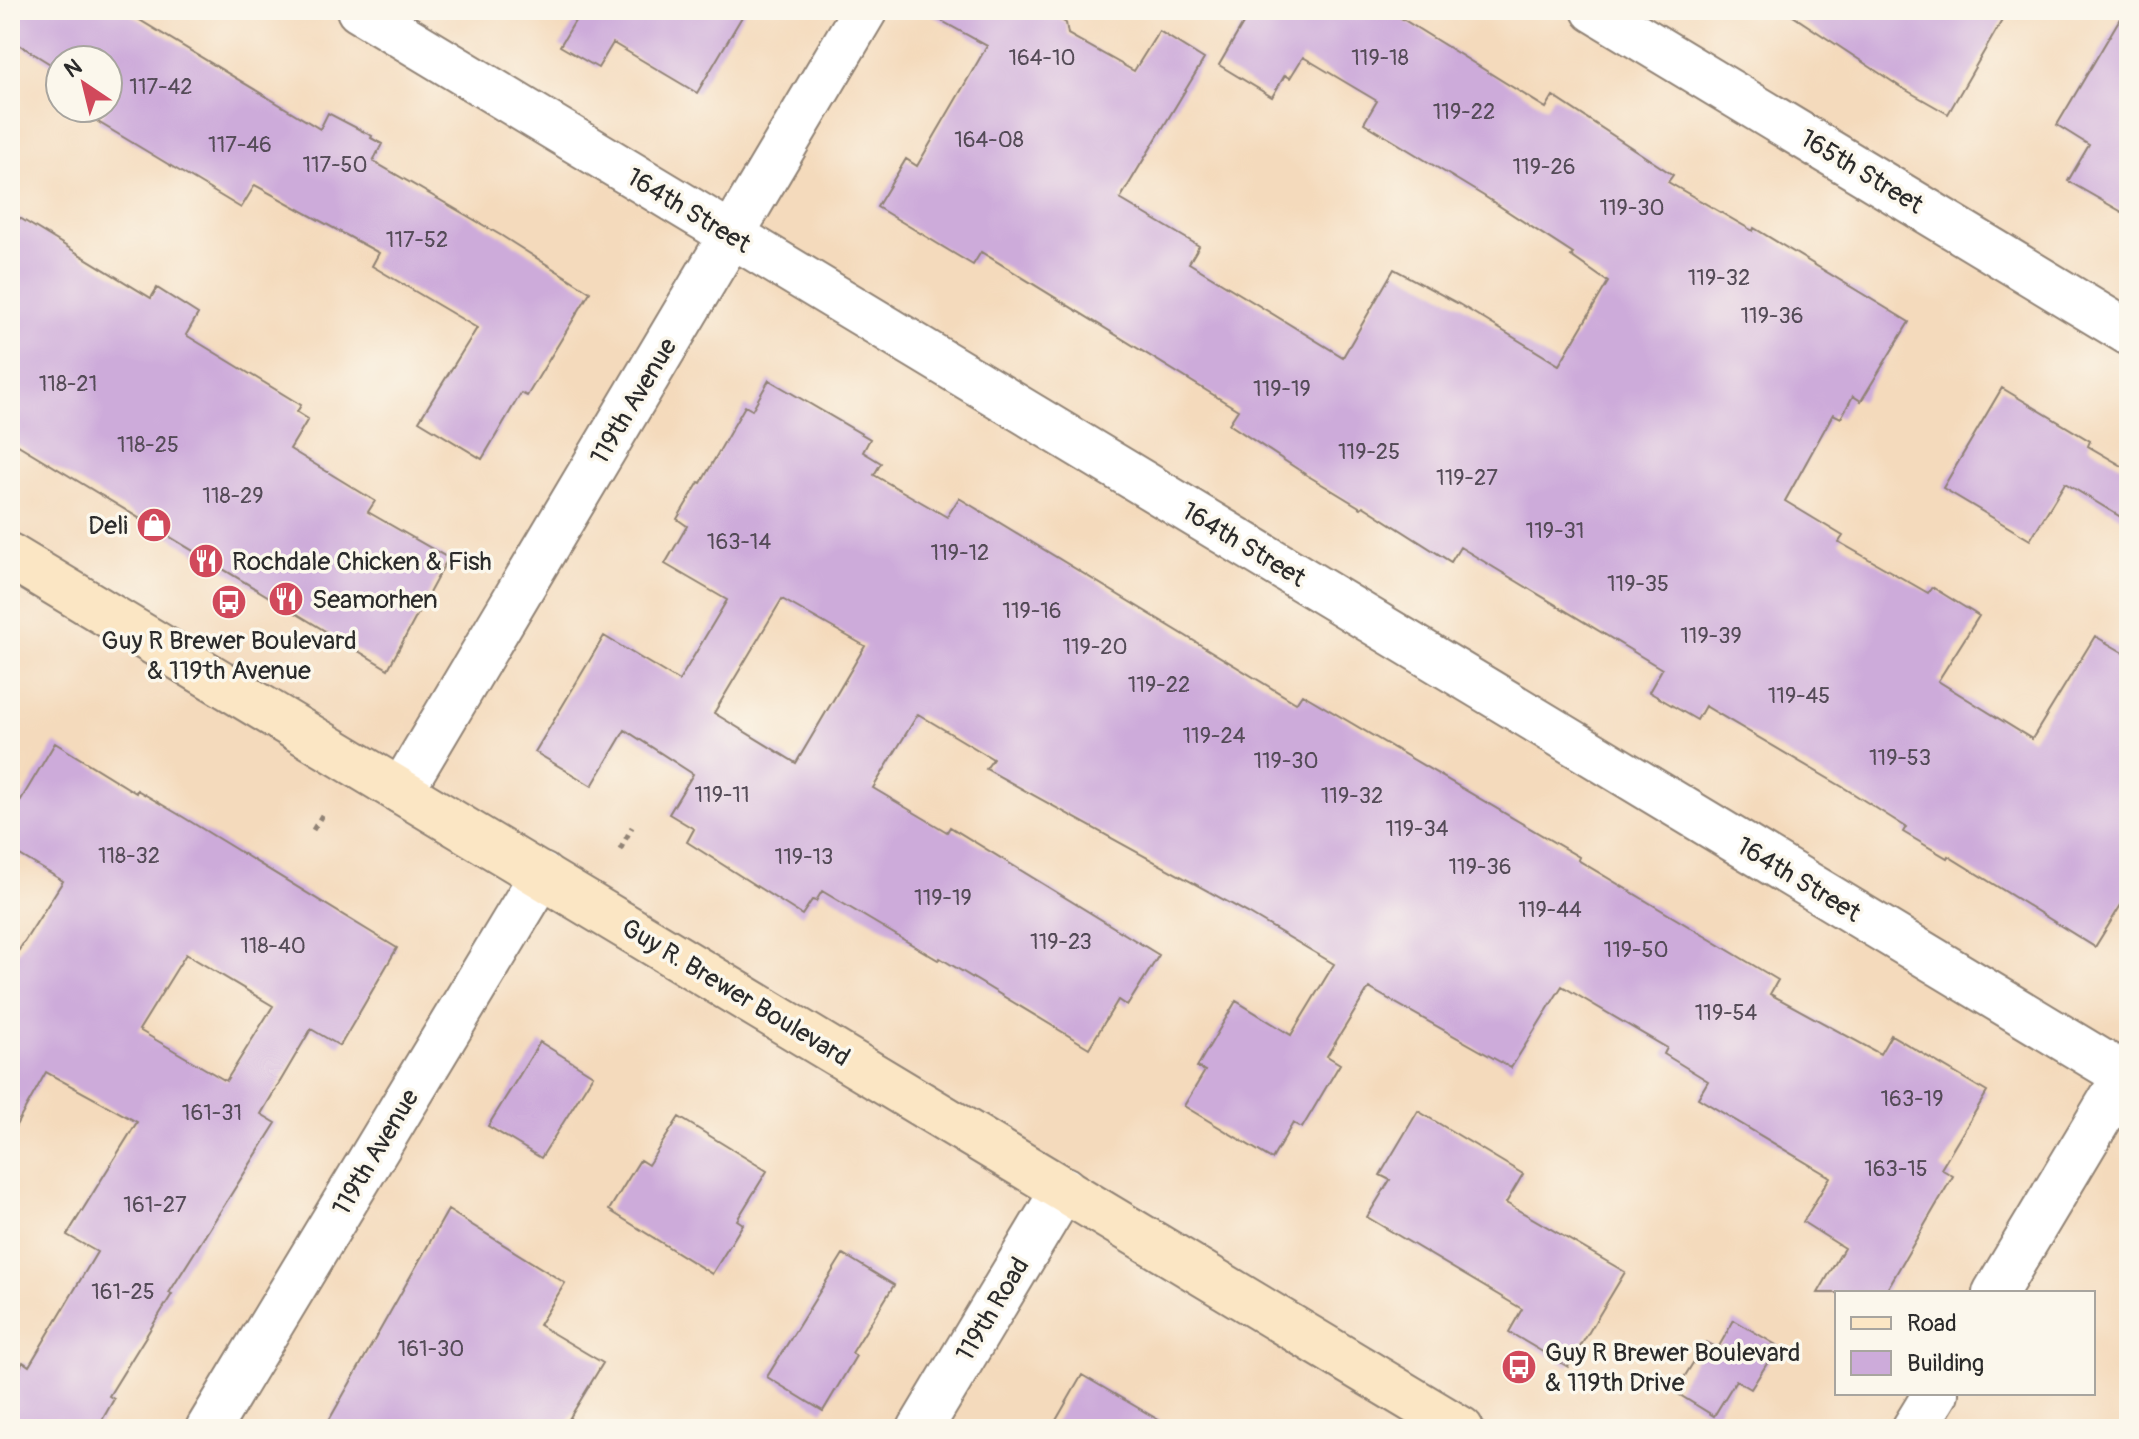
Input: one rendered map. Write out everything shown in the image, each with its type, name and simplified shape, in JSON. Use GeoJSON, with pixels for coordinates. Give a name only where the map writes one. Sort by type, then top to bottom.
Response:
{"type":"FeatureCollection","features":[{"type":"Feature","properties":{"kind":"main road","name":"Guy R. Brewer Boulevard"},"geometry":{"type":"LineString","coordinates":[[11,558],[1461,1429]]}},
{"type":"Feature","properties":{"kind":"street","name":"164th Street"},"geometry":{"type":"LineString","coordinates":[[359,10],[2128,1074]]}},
{"type":"Feature","properties":{"kind":"street","name":"119th Avenue"},"geometry":{"type":"LineString","coordinates":[[401,791],[865,10]]}},
{"type":"Feature","properties":{"kind":"street","name":"165th Street"},"geometry":{"type":"LineString","coordinates":[[1594,10],[2129,333]]}},
{"type":"Feature","properties":{"kind":"street","name":"119th Avenue"},"geometry":{"type":"LineString","coordinates":[[208,1429],[542,875]]}},
{"type":"Feature","properties":{"kind":"street"},"geometry":{"type":"LineString","coordinates":[[1996,1291],[2128,1074]]}},
{"type":"Feature","properties":{"kind":"street","name":"119th Road"},"geometry":{"type":"LineString","coordinates":[[920,1429],[1064,1189]]}},
{"type":"Feature","properties":{"kind":"street"},"geometry":{"type":"LineString","coordinates":[[1914,1429],[1935,1395]]}},
{"type":"Feature","properties":{"kind":"path"},"geometry":{"type":"LineString","coordinates":[[313,830],[322,815]]}},
{"type":"Feature","properties":{"kind":"path"},"geometry":{"type":"LineString","coordinates":[[620,850],[632,827]]}},
{"type":"Feature","properties":{"kind":"building"},"geometry":{"type":"Polygon","coordinates":[[[10,10],[123,10],[320,129],[328,113],[372,136],[382,144],[373,161],[502,236],[590,292],[527,396],[521,393],[482,459],[419,421],[477,328],[372,266],[379,253],[255,185],[241,208],[101,124],[124,124],[124,44],[44,44],[44,60],[10,39],[10,10]]]}},
{"type":"Feature","properties":{"kind":"building"},"geometry":{"type":"Polygon","coordinates":[[[557,10],[746,10],[697,93],[613,43],[598,68],[560,46],[575,21],[557,10]]]}},
{"type":"Feature","properties":{"kind":"building"},"geometry":{"type":"Polygon","coordinates":[[[922,10],[1025,10],[1033,14],[1045,10],[1066,23],[1068,34],[1134,71],[1159,31],[1204,59],[1120,199],[1199,246],[1189,263],[1343,357],[1394,269],[1459,304],[1559,365],[1608,282],[1571,256],[1573,254],[1484,196],[1364,123],[1377,101],[1303,57],[1290,78],[1285,75],[1272,97],[1219,65],[1244,22],[1223,10],[1388,10],[1546,108],[1553,96],[1673,175],[1668,182],[1753,231],[1754,228],[1909,322],[1861,401],[1853,396],[1841,418],[1833,414],[1785,501],[1843,536],[1839,542],[1928,593],[1932,587],[1979,616],[1938,681],[2032,739],[2095,636],[2129,656],[2129,892],[2095,947],[1948,856],[1903,832],[1906,827],[1846,789],[1705,706],[1697,720],[1649,692],[1662,669],[1460,547],[1451,562],[1363,506],[1361,508],[1305,474],[1229,424],[1238,410],[981,252],[973,265],[877,207],[906,159],[917,166],[987,46],[922,10]]]}},
{"type":"Feature","properties":{"kind":"building"},"geometry":{"type":"Polygon","coordinates":[[[1784,10],[2008,10],[1948,114],[1899,86],[1784,10]]]}},
{"type":"Feature","properties":{"kind":"building"},"geometry":{"type":"Polygon","coordinates":[[[2125,10],[2129,10],[2129,216],[2068,181],[2089,145],[2057,125],[2125,10]]]}},
{"type":"Feature","properties":{"kind":"building"},"geometry":{"type":"Polygon","coordinates":[[[10,212],[151,298],[157,288],[198,314],[186,335],[301,405],[297,412],[308,419],[290,449],[375,501],[368,512],[448,558],[388,669],[10,440],[10,212]]]}},
{"type":"Feature","properties":{"kind":"building"},"geometry":{"type":"Polygon","coordinates":[[[769,380],[870,439],[863,452],[881,463],[874,475],[947,517],[959,498],[1296,703],[1302,694],[1579,857],[1578,860],[1778,980],[1770,994],[1880,1054],[1891,1035],[1987,1092],[1941,1169],[1953,1176],[1886,1291],[1818,1293],[1844,1248],[1803,1222],[1830,1177],[1698,1098],[1708,1081],[1664,1054],[1667,1048],[1562,986],[1511,1068],[1369,988],[1327,1056],[1340,1064],[1302,1128],[1293,1123],[1272,1159],[1184,1106],[1205,1071],[1197,1067],[1236,1001],[1291,1035],[1334,964],[1248,913],[986,769],[993,759],[918,714],[873,788],[947,832],[950,827],[1159,955],[1127,1006],[1118,1000],[1089,1048],[822,891],[802,915],[687,842],[694,829],[669,814],[693,774],[625,730],[592,786],[535,752],[604,636],[679,681],[727,600],[665,564],[687,526],[677,519],[745,406],[752,410],[769,380]],[[782,599],[714,713],[796,763],[865,646],[782,599]]]}},
{"type":"Feature","properties":{"kind":"building"},"geometry":{"type":"Polygon","coordinates":[[[2002,388],[2090,441],[2088,446],[2129,470],[2129,522],[2065,483],[2030,540],[1943,488],[2002,388]]]}},
{"type":"Feature","properties":{"kind":"building"},"geometry":{"type":"Polygon","coordinates":[[[55,743],[397,948],[340,1046],[311,1029],[261,1114],[276,1123],[169,1293],[172,1294],[109,1396],[114,1399],[97,1429],[10,1429],[10,1385],[23,1362],[29,1366],[97,1252],[67,1235],[137,1122],[46,1072],[10,1136],[10,964],[63,881],[10,849],[10,818],[55,743]],[[186,954],[139,1030],[226,1081],[273,1006],[186,954]]]}},
{"type":"Feature","properties":{"kind":"building"},"geometry":{"type":"Polygon","coordinates":[[[540,1042],[593,1075],[541,1158],[488,1126],[540,1042]]]}},
{"type":"Feature","properties":{"kind":"building"},"geometry":{"type":"Polygon","coordinates":[[[1418,1111],[1523,1174],[1506,1203],[1625,1272],[1568,1367],[1509,1332],[1522,1309],[1367,1217],[1390,1180],[1380,1175],[1418,1111]]]}},
{"type":"Feature","properties":{"kind":"building"},"geometry":{"type":"Polygon","coordinates":[[[679,1117],[767,1171],[737,1220],[743,1224],[712,1274],[609,1210],[640,1160],[648,1165],[679,1117]]]}},
{"type":"Feature","properties":{"kind":"building"},"geometry":{"type":"Polygon","coordinates":[[[448,1210],[565,1283],[539,1325],[603,1363],[563,1429],[324,1429],[448,1210]]]}},
{"type":"Feature","properties":{"kind":"building"},"geometry":{"type":"Polygon","coordinates":[[[843,1254],[894,1285],[852,1353],[856,1356],[823,1411],[767,1377],[843,1254]]]}},
{"type":"Feature","properties":{"kind":"building"},"geometry":{"type":"Polygon","coordinates":[[[1734,1320],[1778,1346],[1751,1389],[1736,1380],[1714,1416],[1675,1392],[1706,1342],[1718,1348],[1734,1320]]]}},
{"type":"Feature","properties":{"kind":"building"},"geometry":{"type":"Polygon","coordinates":[[[1082,1375],[1174,1429],[1051,1429],[1082,1375]]]}},
{"type":"Feature","properties":{"kind":"place","name":"Deli"},"geometry":{"type":"Point","coordinates":[154,525]}},
{"type":"Feature","properties":{"kind":"place","name":"Rochdale Chicken & Fish"},"geometry":{"type":"Point","coordinates":[206,561]}},
{"type":"Feature","properties":{"kind":"place","name":"Seamorhen"},"geometry":{"type":"Point","coordinates":[286,599]}},
{"type":"Feature","properties":{"kind":"place","name":"Guy R Brewer Boulevard & 119th Avenue"},"geometry":{"type":"Point","coordinates":[229,602]}},
{"type":"Feature","properties":{"kind":"place","name":"Guy R Brewer Boulevard & 119th Drive"},"geometry":{"type":"Point","coordinates":[1519,1367]}}]}
